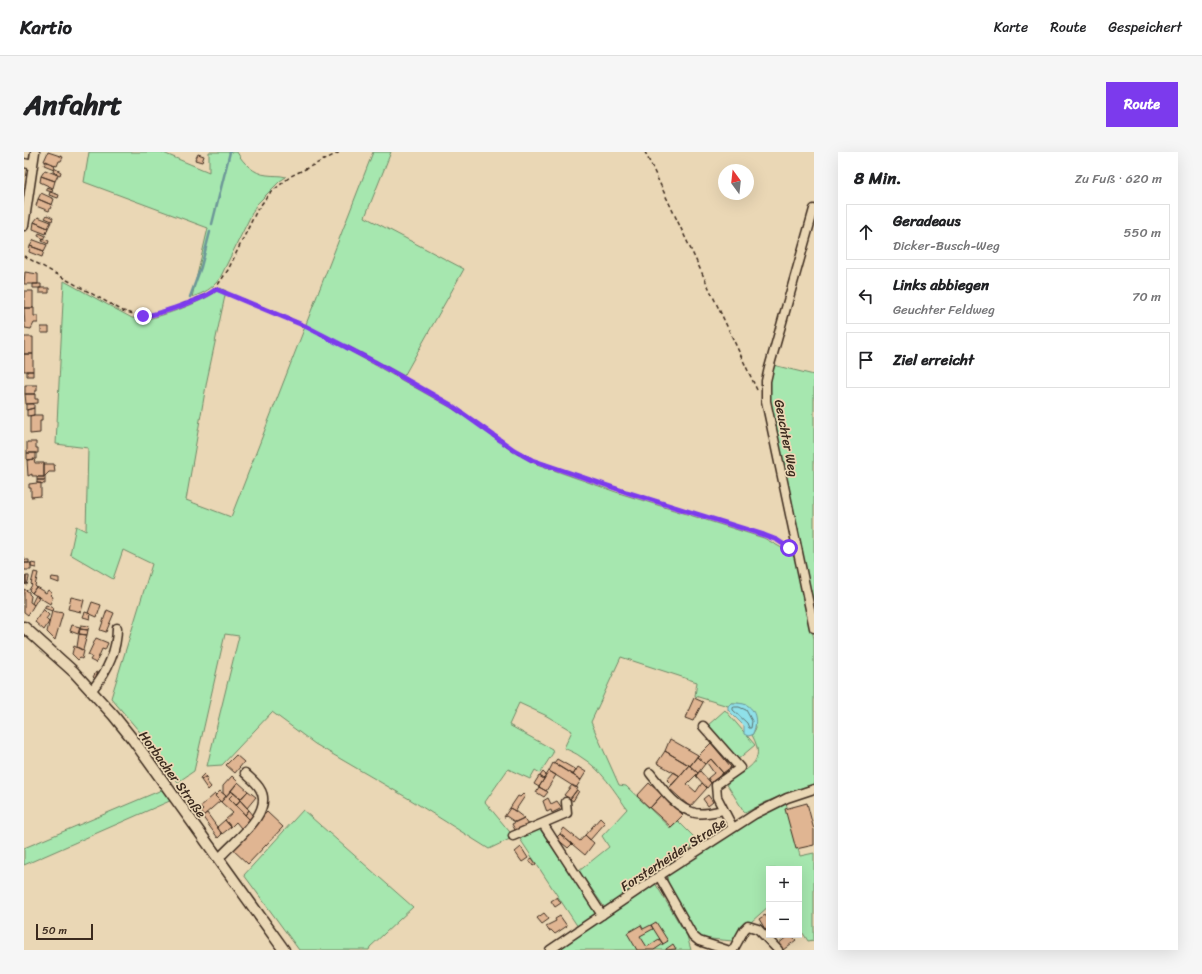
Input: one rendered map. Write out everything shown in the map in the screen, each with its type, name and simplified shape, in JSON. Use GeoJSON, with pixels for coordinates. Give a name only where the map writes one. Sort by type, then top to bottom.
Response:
{"type":"FeatureCollection","features":[{"type":"Feature","properties":{"kind":"main road","name":"Horbacher Straße"},"geometry":{"type":"LineString","coordinates":[[24,627],[92,690],[134,741],[284,950]]}},
{"type":"Feature","properties":{"kind":"street"},"geometry":{"type":"LineString","coordinates":[[24,226],[35,152]]}},
{"type":"Feature","properties":{"kind":"street"},"geometry":{"type":"LineString","coordinates":[[24,163],[33,165]]}},
{"type":"Feature","properties":{"kind":"street","name":"Geuchter Weg"},"geometry":{"type":"LineString","coordinates":[[814,210],[766,381],[766,401],[814,628]]}},
{"type":"Feature","properties":{"kind":"street"},"geometry":{"type":"LineString","coordinates":[[92,690],[107,670],[116,640],[117,628]]}},
{"type":"Feature","properties":{"kind":"street"},"geometry":{"type":"LineString","coordinates":[[703,726],[740,768],[716,786],[717,797],[733,828]]}},
{"type":"Feature","properties":{"kind":"street"},"geometry":{"type":"LineString","coordinates":[[218,858],[257,818],[263,808],[264,802],[261,789],[245,773]]}},
{"type":"Feature","properties":{"kind":"street"},"geometry":{"type":"LineString","coordinates":[[650,773],[678,804],[688,810],[695,813],[710,813],[723,810]]}},
{"type":"Feature","properties":{"kind":"street","name":"Forsterheider Straße"},"geometry":{"type":"LineString","coordinates":[[550,950],[733,828],[771,805],[814,789]]}},
{"type":"Feature","properties":{"kind":"street"},"geometry":{"type":"LineString","coordinates":[[513,836],[567,813],[566,802]]}},
{"type":"Feature","properties":{"kind":"street"},"geometry":{"type":"LineString","coordinates":[[543,824],[602,915]]}},
{"type":"Feature","properties":{"kind":"street"},"geometry":{"type":"LineString","coordinates":[[659,876],[693,936],[699,941],[727,950]]}},
{"type":"Feature","properties":{"kind":"street"},"geometry":{"type":"LineString","coordinates":[[733,950],[744,930],[748,926],[758,929],[778,950]]}},
{"type":"Feature","properties":{"kind":"path"},"geometry":{"type":"LineString","coordinates":[[24,256],[123,311],[143,316],[159,313],[209,294],[216,289],[228,270],[252,219],[263,201],[270,193],[291,176],[340,152]]}},
{"type":"Feature","properties":{"kind":"path"},"geometry":{"type":"LineString","coordinates":[[644,152],[744,364],[759,393],[766,401]]}},
{"type":"Feature","properties":{"kind":"path"},"geometry":{"type":"LineString","coordinates":[[216,289],[305,326],[346,347],[451,405],[514,450],[532,460],[626,492],[764,535],[777,540],[799,554]]}},
{"type":"Feature","properties":{"kind":"green space"},"geometry":{"type":"Polygon","coordinates":[[[89,152],[161,152],[209,172],[209,152],[237,152],[246,164],[258,173],[286,177],[256,205],[220,278],[208,290],[192,297],[208,228],[84,182],[89,152]]]}},
{"type":"Feature","properties":{"kind":"green space"},"geometry":{"type":"Polygon","coordinates":[[[373,152],[391,152],[365,217],[464,269],[404,376],[346,345],[345,348],[470,419],[512,451],[534,463],[619,493],[764,538],[787,551],[798,562],[814,639],[814,784],[768,801],[745,813],[726,783],[747,769],[756,759],[758,753],[752,735],[756,728],[754,716],[750,708],[738,703],[731,703],[728,706],[695,696],[697,682],[621,657],[591,722],[619,785],[626,786],[670,828],[678,821],[699,842],[605,908],[579,871],[609,847],[602,836],[627,809],[607,780],[595,768],[575,753],[564,748],[572,731],[545,715],[519,703],[509,725],[552,749],[553,753],[540,773],[535,770],[530,779],[508,769],[485,802],[514,837],[489,849],[411,800],[315,744],[272,712],[222,765],[207,766],[239,636],[225,634],[194,771],[178,782],[155,750],[111,698],[152,564],[123,550],[113,579],[70,554],[76,526],[86,531],[88,448],[56,444],[64,281],[132,318],[149,318],[159,316],[197,302],[220,288],[226,291],[207,380],[186,500],[231,517],[373,152]]]}},
{"type":"Feature","properties":{"kind":"green space"},"geometry":{"type":"Polygon","coordinates":[[[773,365],[814,375],[814,615],[769,399],[769,383],[773,365]]]}},
{"type":"Feature","properties":{"kind":"green space"},"geometry":{"type":"Polygon","coordinates":[[[725,710],[755,745],[737,760],[707,726],[725,710]]]}},
{"type":"Feature","properties":{"kind":"green space"},"geometry":{"type":"Polygon","coordinates":[[[164,789],[172,800],[24,865],[24,848],[164,789]]]}},
{"type":"Feature","properties":{"kind":"green space"},"geometry":{"type":"Polygon","coordinates":[[[786,803],[800,856],[814,853],[814,940],[808,941],[802,932],[802,866],[766,866],[766,909],[751,922],[745,922],[733,941],[699,938],[668,884],[667,875],[765,811],[786,803]]]}},
{"type":"Feature","properties":{"kind":"green space"},"geometry":{"type":"Polygon","coordinates":[[[303,810],[413,907],[370,947],[369,950],[299,950],[244,875],[303,810]]]}},
{"type":"Feature","properties":{"kind":"green space"},"geometry":{"type":"Polygon","coordinates":[[[540,829],[595,912],[595,915],[578,927],[520,839],[540,829]]]}},
{"type":"Feature","properties":{"kind":"green space"},"geometry":{"type":"Polygon","coordinates":[[[655,883],[687,936],[691,950],[558,950],[655,883]]]}},
{"type":"Feature","properties":{"kind":"water"},"geometry":{"type":"Polygon","coordinates":[[[731,703],[741,703],[747,705],[753,711],[756,723],[752,735],[748,736],[744,734],[744,726],[728,710],[728,706],[731,703]]]}},
{"type":"Feature","properties":{"kind":"building"},"geometry":{"type":"Polygon","coordinates":[[[48,152],[63,157],[57,166],[44,161],[48,152]]]}},
{"type":"Feature","properties":{"kind":"building"},"geometry":{"type":"Polygon","coordinates":[[[198,154],[204,156],[202,162],[195,160],[198,154]]]}},
{"type":"Feature","properties":{"kind":"building"},"geometry":{"type":"Polygon","coordinates":[[[46,161],[55,165],[54,169],[44,165],[46,161]]]}},
{"type":"Feature","properties":{"kind":"building"},"geometry":{"type":"Polygon","coordinates":[[[54,168],[61,172],[60,175],[53,172],[54,168]]]}},
{"type":"Feature","properties":{"kind":"building"},"geometry":{"type":"Polygon","coordinates":[[[45,170],[58,175],[55,181],[41,176],[45,170]]]}},
{"type":"Feature","properties":{"kind":"building"},"geometry":{"type":"Polygon","coordinates":[[[41,176],[55,181],[53,188],[40,182],[41,176]]]}},
{"type":"Feature","properties":{"kind":"building"},"geometry":{"type":"Polygon","coordinates":[[[47,187],[53,189],[52,192],[45,190],[47,187]]]}},
{"type":"Feature","properties":{"kind":"building"},"geometry":{"type":"Polygon","coordinates":[[[50,192],[59,195],[58,198],[49,195],[50,192]]]}},
{"type":"Feature","properties":{"kind":"building"},"geometry":{"type":"Polygon","coordinates":[[[41,193],[54,199],[52,205],[38,199],[41,193]]]}},
{"type":"Feature","properties":{"kind":"building"},"geometry":{"type":"Polygon","coordinates":[[[38,199],[52,205],[49,211],[36,206],[38,199]]]}},
{"type":"Feature","properties":{"kind":"building"},"geometry":{"type":"Polygon","coordinates":[[[47,215],[53,218],[52,221],[45,218],[47,215]]]}},
{"type":"Feature","properties":{"kind":"building"},"geometry":{"type":"Polygon","coordinates":[[[38,217],[51,222],[48,228],[34,222],[38,217]]]}},
{"type":"Feature","properties":{"kind":"building"},"geometry":{"type":"Polygon","coordinates":[[[34,222],[48,228],[46,234],[33,229],[34,222]]]}},
{"type":"Feature","properties":{"kind":"building"},"geometry":{"type":"Polygon","coordinates":[[[39,233],[46,236],[44,239],[38,236],[39,233]]]}},
{"type":"Feature","properties":{"kind":"building"},"geometry":{"type":"Polygon","coordinates":[[[43,238],[49,241],[48,244],[42,241],[43,238]]]}},
{"type":"Feature","properties":{"kind":"building"},"geometry":{"type":"Polygon","coordinates":[[[34,240],[47,245],[44,251],[30,246],[34,240]]]}},
{"type":"Feature","properties":{"kind":"building"},"geometry":{"type":"Polygon","coordinates":[[[30,246],[44,251],[42,257],[29,252],[30,246]]]}},
{"type":"Feature","properties":{"kind":"building"},"geometry":{"type":"Polygon","coordinates":[[[25,272],[38,274],[38,284],[24,284],[25,272]]]}},
{"type":"Feature","properties":{"kind":"building"},"geometry":{"type":"Polygon","coordinates":[[[33,284],[41,284],[41,288],[33,288],[33,284]]]}},
{"type":"Feature","properties":{"kind":"building"},"geometry":{"type":"Polygon","coordinates":[[[39,288],[49,288],[49,293],[39,293],[39,288]]]}},
{"type":"Feature","properties":{"kind":"building"},"geometry":{"type":"Polygon","coordinates":[[[24,291],[33,291],[33,308],[24,308],[24,291]]]}},
{"type":"Feature","properties":{"kind":"building"},"geometry":{"type":"Polygon","coordinates":[[[24,308],[34,308],[34,316],[38,316],[38,323],[34,323],[31,329],[25,328],[24,308]]]}},
{"type":"Feature","properties":{"kind":"building"},"geometry":{"type":"Polygon","coordinates":[[[41,327],[49,327],[49,333],[41,333],[41,327]]]}},
{"type":"Feature","properties":{"kind":"building"},"geometry":{"type":"Polygon","coordinates":[[[24,337],[33,337],[33,354],[24,354],[24,337]]]}},
{"type":"Feature","properties":{"kind":"building"},"geometry":{"type":"Polygon","coordinates":[[[24,354],[33,354],[33,371],[24,371],[24,354]]]}},
{"type":"Feature","properties":{"kind":"building"},"geometry":{"type":"Polygon","coordinates":[[[27,371],[33,371],[33,376],[27,376],[27,371]]]}},
{"type":"Feature","properties":{"kind":"building"},"geometry":{"type":"Polygon","coordinates":[[[25,385],[37,385],[37,391],[35,391],[35,394],[25,394],[25,385]]]}},
{"type":"Feature","properties":{"kind":"building"},"geometry":{"type":"Polygon","coordinates":[[[25,394],[35,394],[35,399],[38,399],[38,403],[26,404],[25,394]]]}},
{"type":"Feature","properties":{"kind":"building"},"geometry":{"type":"Polygon","coordinates":[[[26,404],[34,404],[34,408],[26,410],[26,404]]]}},
{"type":"Feature","properties":{"kind":"building"},"geometry":{"type":"Polygon","coordinates":[[[34,408],[34,415],[27,416],[27,410],[34,408]]]}},
{"type":"Feature","properties":{"kind":"building"},"geometry":{"type":"Polygon","coordinates":[[[42,415],[42,421],[40,421],[40,433],[30,434],[30,416],[42,415]]]}},
{"type":"Feature","properties":{"kind":"building"},"geometry":{"type":"Polygon","coordinates":[[[27,442],[36,442],[38,453],[27,453],[27,442]]]}},
{"type":"Feature","properties":{"kind":"building"},"geometry":{"type":"Polygon","coordinates":[[[27,453],[36,453],[36,459],[27,460],[27,453]]]}},
{"type":"Feature","properties":{"kind":"building"},"geometry":{"type":"Polygon","coordinates":[[[34,459],[35,463],[44,463],[44,477],[32,476],[32,474],[28,476],[27,460],[34,459]]]}},
{"type":"Feature","properties":{"kind":"building"},"geometry":{"type":"Polygon","coordinates":[[[44,464],[54,464],[55,472],[49,472],[45,476],[45,480],[37,480],[37,477],[44,477],[44,464]]]}},
{"type":"Feature","properties":{"kind":"building"},"geometry":{"type":"Polygon","coordinates":[[[37,480],[45,480],[45,484],[37,483],[37,480]]]}},
{"type":"Feature","properties":{"kind":"building"},"geometry":{"type":"Polygon","coordinates":[[[41,483],[41,496],[31,497],[31,488],[29,488],[29,484],[41,483]]]}},
{"type":"Feature","properties":{"kind":"building"},"geometry":{"type":"Polygon","coordinates":[[[24,557],[25,560],[29,560],[29,563],[24,563],[24,557]]]}},
{"type":"Feature","properties":{"kind":"building"},"geometry":{"type":"Polygon","coordinates":[[[24,563],[31,563],[31,570],[24,570],[24,563]]]}},
{"type":"Feature","properties":{"kind":"building"},"geometry":{"type":"Polygon","coordinates":[[[31,563],[36,564],[36,568],[31,567],[31,563]]]}},
{"type":"Feature","properties":{"kind":"building"},"geometry":{"type":"Polygon","coordinates":[[[34,572],[38,573],[36,587],[32,593],[29,590],[32,585],[34,572]]]}},
{"type":"Feature","properties":{"kind":"building"},"geometry":{"type":"Polygon","coordinates":[[[24,576],[26,576],[26,584],[24,584],[24,576]]]}},
{"type":"Feature","properties":{"kind":"building"},"geometry":{"type":"Polygon","coordinates":[[[26,576],[29,576],[27,585],[25,584],[26,576]]]}},
{"type":"Feature","properties":{"kind":"building"},"geometry":{"type":"Polygon","coordinates":[[[52,577],[59,578],[59,583],[51,580],[52,577]]]}},
{"type":"Feature","properties":{"kind":"building"},"geometry":{"type":"Polygon","coordinates":[[[36,587],[46,593],[48,590],[52,593],[50,595],[53,597],[50,604],[32,593],[36,587]]]}},
{"type":"Feature","properties":{"kind":"building"},"geometry":{"type":"Polygon","coordinates":[[[24,589],[29,592],[31,596],[30,602],[34,605],[28,615],[24,612],[24,589]]]}},
{"type":"Feature","properties":{"kind":"building"},"geometry":{"type":"Polygon","coordinates":[[[36,595],[39,597],[34,605],[32,603],[36,595]]]}},
{"type":"Feature","properties":{"kind":"building"},"geometry":{"type":"Polygon","coordinates":[[[71,597],[84,600],[81,612],[68,609],[71,597]]]}},
{"type":"Feature","properties":{"kind":"building"},"geometry":{"type":"Polygon","coordinates":[[[92,602],[101,605],[97,617],[88,613],[92,602]]]}},
{"type":"Feature","properties":{"kind":"building"},"geometry":{"type":"Polygon","coordinates":[[[46,605],[53,608],[52,611],[44,608],[46,605]]]}},
{"type":"Feature","properties":{"kind":"building"},"geometry":{"type":"Polygon","coordinates":[[[43,609],[49,615],[46,619],[49,622],[44,630],[35,622],[43,609]]]}},
{"type":"Feature","properties":{"kind":"building"},"geometry":{"type":"Polygon","coordinates":[[[107,610],[114,613],[106,632],[100,630],[107,610]]]}},
{"type":"Feature","properties":{"kind":"building"},"geometry":{"type":"Polygon","coordinates":[[[52,611],[63,613],[55,640],[47,632],[52,611]]]}},
{"type":"Feature","properties":{"kind":"building"},"geometry":{"type":"Polygon","coordinates":[[[85,612],[91,614],[90,619],[83,617],[85,612]]]}},
{"type":"Feature","properties":{"kind":"building"},"geometry":{"type":"Polygon","coordinates":[[[72,625],[80,627],[78,634],[70,631],[72,625]]]}},
{"type":"Feature","properties":{"kind":"building"},"geometry":{"type":"Polygon","coordinates":[[[81,625],[89,626],[88,630],[80,629],[81,625]]]}},
{"type":"Feature","properties":{"kind":"building"},"geometry":{"type":"Polygon","coordinates":[[[80,629],[88,630],[87,635],[79,634],[80,629]]]}},
{"type":"Feature","properties":{"kind":"building"},"geometry":{"type":"Polygon","coordinates":[[[79,634],[87,635],[83,650],[77,647],[79,634]]]}},
{"type":"Feature","properties":{"kind":"building"},"geometry":{"type":"Polygon","coordinates":[[[96,638],[108,643],[105,650],[102,649],[96,663],[90,660],[92,657],[88,655],[96,638]]]}},
{"type":"Feature","properties":{"kind":"building"},"geometry":{"type":"Polygon","coordinates":[[[74,646],[84,651],[82,659],[80,658],[78,660],[72,654],[74,646]]]}},
{"type":"Feature","properties":{"kind":"building"},"geometry":{"type":"Polygon","coordinates":[[[96,672],[100,674],[96,680],[93,677],[96,672]]]}},
{"type":"Feature","properties":{"kind":"building"},"geometry":{"type":"Polygon","coordinates":[[[694,698],[703,702],[693,721],[685,718],[694,698]]]}},
{"type":"Feature","properties":{"kind":"building"},"geometry":{"type":"Polygon","coordinates":[[[670,739],[698,755],[690,766],[665,751],[670,739]]]}},
{"type":"Feature","properties":{"kind":"building"},"geometry":{"type":"Polygon","coordinates":[[[711,743],[731,767],[723,773],[711,759],[705,764],[697,757],[711,743]]]}},
{"type":"Feature","properties":{"kind":"building"},"geometry":{"type":"Polygon","coordinates":[[[665,751],[689,765],[680,776],[657,763],[665,751]]]}},
{"type":"Feature","properties":{"kind":"building"},"geometry":{"type":"Polygon","coordinates":[[[236,755],[244,762],[235,773],[226,765],[236,755]]]}},
{"type":"Feature","properties":{"kind":"building"},"geometry":{"type":"Polygon","coordinates":[[[697,757],[705,764],[698,773],[690,766],[697,757]]]}},
{"type":"Feature","properties":{"kind":"building"},"geometry":{"type":"Polygon","coordinates":[[[557,759],[576,770],[573,775],[554,763],[557,759]]]}},
{"type":"Feature","properties":{"kind":"building"},"geometry":{"type":"Polygon","coordinates":[[[711,759],[723,773],[711,783],[708,778],[714,773],[707,763],[711,759]]]}},
{"type":"Feature","properties":{"kind":"building"},"geometry":{"type":"Polygon","coordinates":[[[553,763],[581,780],[576,788],[549,771],[553,763]]]}},
{"type":"Feature","properties":{"kind":"building"},"geometry":{"type":"Polygon","coordinates":[[[689,765],[698,773],[687,784],[696,792],[702,783],[707,788],[690,807],[669,788],[689,765]]]}},
{"type":"Feature","properties":{"kind":"building"},"geometry":{"type":"Polygon","coordinates":[[[578,767],[586,772],[581,780],[573,775],[578,767]]]}},
{"type":"Feature","properties":{"kind":"building"},"geometry":{"type":"Polygon","coordinates":[[[549,771],[556,775],[546,791],[539,787],[549,771]]]}},
{"type":"Feature","properties":{"kind":"building"},"geometry":{"type":"Polygon","coordinates":[[[700,771],[711,783],[707,788],[696,776],[700,771]]]}},
{"type":"Feature","properties":{"kind":"building"},"geometry":{"type":"Polygon","coordinates":[[[543,772],[546,775],[544,779],[540,776],[543,772]]]}},
{"type":"Feature","properties":{"kind":"building"},"geometry":{"type":"Polygon","coordinates":[[[674,772],[680,776],[672,785],[667,780],[674,772]]]}},
{"type":"Feature","properties":{"kind":"building"},"geometry":{"type":"Polygon","coordinates":[[[204,774],[206,776],[201,780],[200,778],[204,774]]]}},
{"type":"Feature","properties":{"kind":"building"},"geometry":{"type":"Polygon","coordinates":[[[232,776],[238,782],[226,796],[223,793],[223,786],[232,776]]]}},
{"type":"Feature","properties":{"kind":"building"},"geometry":{"type":"Polygon","coordinates":[[[539,776],[544,779],[539,787],[534,784],[539,776]]]}},
{"type":"Feature","properties":{"kind":"building"},"geometry":{"type":"Polygon","coordinates":[[[206,777],[208,780],[206,781],[211,787],[208,790],[201,780],[206,777]]]}},
{"type":"Feature","properties":{"kind":"building"},"geometry":{"type":"Polygon","coordinates":[[[238,782],[248,791],[240,799],[231,791],[238,782]]]}},
{"type":"Feature","properties":{"kind":"building"},"geometry":{"type":"Polygon","coordinates":[[[649,783],[662,795],[650,808],[637,796],[649,783]]]}},
{"type":"Feature","properties":{"kind":"building"},"geometry":{"type":"Polygon","coordinates":[[[572,785],[578,788],[570,799],[564,795],[572,785]]]}},
{"type":"Feature","properties":{"kind":"building"},"geometry":{"type":"Polygon","coordinates":[[[539,787],[548,792],[544,797],[536,792],[539,787]]]}},
{"type":"Feature","properties":{"kind":"building"},"geometry":{"type":"Polygon","coordinates":[[[577,790],[579,791],[573,801],[570,799],[577,790]]]}},
{"type":"Feature","properties":{"kind":"building"},"geometry":{"type":"Polygon","coordinates":[[[220,791],[226,796],[221,802],[215,796],[220,791]]]}},
{"type":"Feature","properties":{"kind":"building"},"geometry":{"type":"Polygon","coordinates":[[[231,791],[234,793],[229,798],[250,820],[241,828],[236,822],[231,827],[225,820],[233,813],[221,802],[231,791]]]}},
{"type":"Feature","properties":{"kind":"building"},"geometry":{"type":"Polygon","coordinates":[[[248,791],[256,797],[247,808],[240,800],[248,791]]]}},
{"type":"Feature","properties":{"kind":"building"},"geometry":{"type":"Polygon","coordinates":[[[234,793],[241,799],[236,805],[229,798],[234,793]]]}},
{"type":"Feature","properties":{"kind":"building"},"geometry":{"type":"Polygon","coordinates":[[[215,794],[220,801],[203,816],[201,812],[203,810],[200,807],[215,794]]]}},
{"type":"Feature","properties":{"kind":"building"},"geometry":{"type":"Polygon","coordinates":[[[523,794],[525,796],[515,811],[510,808],[518,796],[520,797],[523,794]]]}},
{"type":"Feature","properties":{"kind":"building"},"geometry":{"type":"Polygon","coordinates":[[[662,795],[683,815],[671,827],[650,808],[662,795]]]}},
{"type":"Feature","properties":{"kind":"building"},"geometry":{"type":"Polygon","coordinates":[[[708,795],[713,802],[708,806],[703,799],[708,795]]]}},
{"type":"Feature","properties":{"kind":"building"},"geometry":{"type":"Polygon","coordinates":[[[548,798],[551,804],[557,801],[562,808],[552,813],[551,810],[547,812],[543,801],[548,798]]]}},
{"type":"Feature","properties":{"kind":"building"},"geometry":{"type":"Polygon","coordinates":[[[240,800],[249,810],[245,815],[236,805],[240,800]]]}},
{"type":"Feature","properties":{"kind":"building"},"geometry":{"type":"Polygon","coordinates":[[[807,803],[814,830],[814,845],[796,849],[785,809],[807,803]]]}},
{"type":"Feature","properties":{"kind":"building"},"geometry":{"type":"Polygon","coordinates":[[[510,808],[524,818],[515,822],[506,816],[504,817],[510,808]]]}},
{"type":"Feature","properties":{"kind":"building"},"geometry":{"type":"Polygon","coordinates":[[[249,810],[254,816],[250,820],[245,815],[249,810]]]}},
{"type":"Feature","properties":{"kind":"building"},"geometry":{"type":"Polygon","coordinates":[[[267,812],[283,827],[248,864],[232,849],[267,812]]]}},
{"type":"Feature","properties":{"kind":"building"},"geometry":{"type":"Polygon","coordinates":[[[207,813],[222,834],[218,838],[202,816],[207,813]]]}},
{"type":"Feature","properties":{"kind":"building"},"geometry":{"type":"Polygon","coordinates":[[[524,818],[529,825],[516,832],[512,824],[524,818]]]}},
{"type":"Feature","properties":{"kind":"building"},"geometry":{"type":"Polygon","coordinates":[[[600,818],[605,823],[590,840],[585,835],[600,818]]]}},
{"type":"Feature","properties":{"kind":"building"},"geometry":{"type":"Polygon","coordinates":[[[225,820],[231,827],[222,834],[217,827],[225,820]]]}},
{"type":"Feature","properties":{"kind":"building"},"geometry":{"type":"Polygon","coordinates":[[[564,828],[580,841],[585,835],[594,843],[585,855],[560,834],[564,828]]]}},
{"type":"Feature","properties":{"kind":"building"},"geometry":{"type":"Polygon","coordinates":[[[560,834],[572,844],[568,848],[556,838],[560,834]]]}},
{"type":"Feature","properties":{"kind":"building"},"geometry":{"type":"Polygon","coordinates":[[[521,847],[528,858],[522,862],[515,852],[521,847]]]}},
{"type":"Feature","properties":{"kind":"building"},"geometry":{"type":"Polygon","coordinates":[[[532,858],[536,864],[533,866],[529,860],[532,858]]]}},
{"type":"Feature","properties":{"kind":"building"},"geometry":{"type":"Polygon","coordinates":[[[557,897],[561,903],[555,907],[551,901],[557,897]]]}},
{"type":"Feature","properties":{"kind":"building"},"geometry":{"type":"Polygon","coordinates":[[[544,913],[549,919],[542,924],[537,918],[544,913]]]}},
{"type":"Feature","properties":{"kind":"building"},"geometry":{"type":"Polygon","coordinates":[[[765,915],[766,916],[766,928],[765,929],[759,919],[765,915]]]}},
{"type":"Feature","properties":{"kind":"building"},"geometry":{"type":"Polygon","coordinates":[[[560,916],[567,926],[555,934],[551,930],[549,931],[546,926],[556,921],[555,919],[560,916]]]}},
{"type":"Feature","properties":{"kind":"building"},"geometry":{"type":"Polygon","coordinates":[[[656,922],[668,941],[663,944],[651,925],[656,922]]]}},
{"type":"Feature","properties":{"kind":"building"},"geometry":{"type":"Polygon","coordinates":[[[641,925],[643,929],[651,925],[653,929],[640,936],[647,947],[659,939],[663,944],[654,950],[637,950],[627,933],[641,925]]]}},
{"type":"Feature","properties":{"kind":"building"},"geometry":{"type":"Polygon","coordinates":[[[785,938],[794,938],[796,940],[783,950],[781,950],[777,945],[785,938]]]}},
{"type":"Feature","properties":{"kind":"building"},"geometry":{"type":"Polygon","coordinates":[[[673,944],[676,949],[666,950],[666,949],[673,944]]]}},
{"type":"Feature","properties":{"kind":"waterway"},"geometry":{"type":"LineString","coordinates":[[212,224],[230,152]]}},
{"type":"Feature","properties":{"kind":"waterway"},"geometry":{"type":"LineString","coordinates":[[190,297],[201,267],[210,232]]}},
{"type":"Feature","properties":{"kind":"route"},"geometry":{"type":"LineString","coordinates":[[143,316],[169,310],[209,294],[216,289],[305,326],[375,362],[451,405],[514,450],[532,460],[626,492],[764,535],[777,540],[789,548]]}}]}
